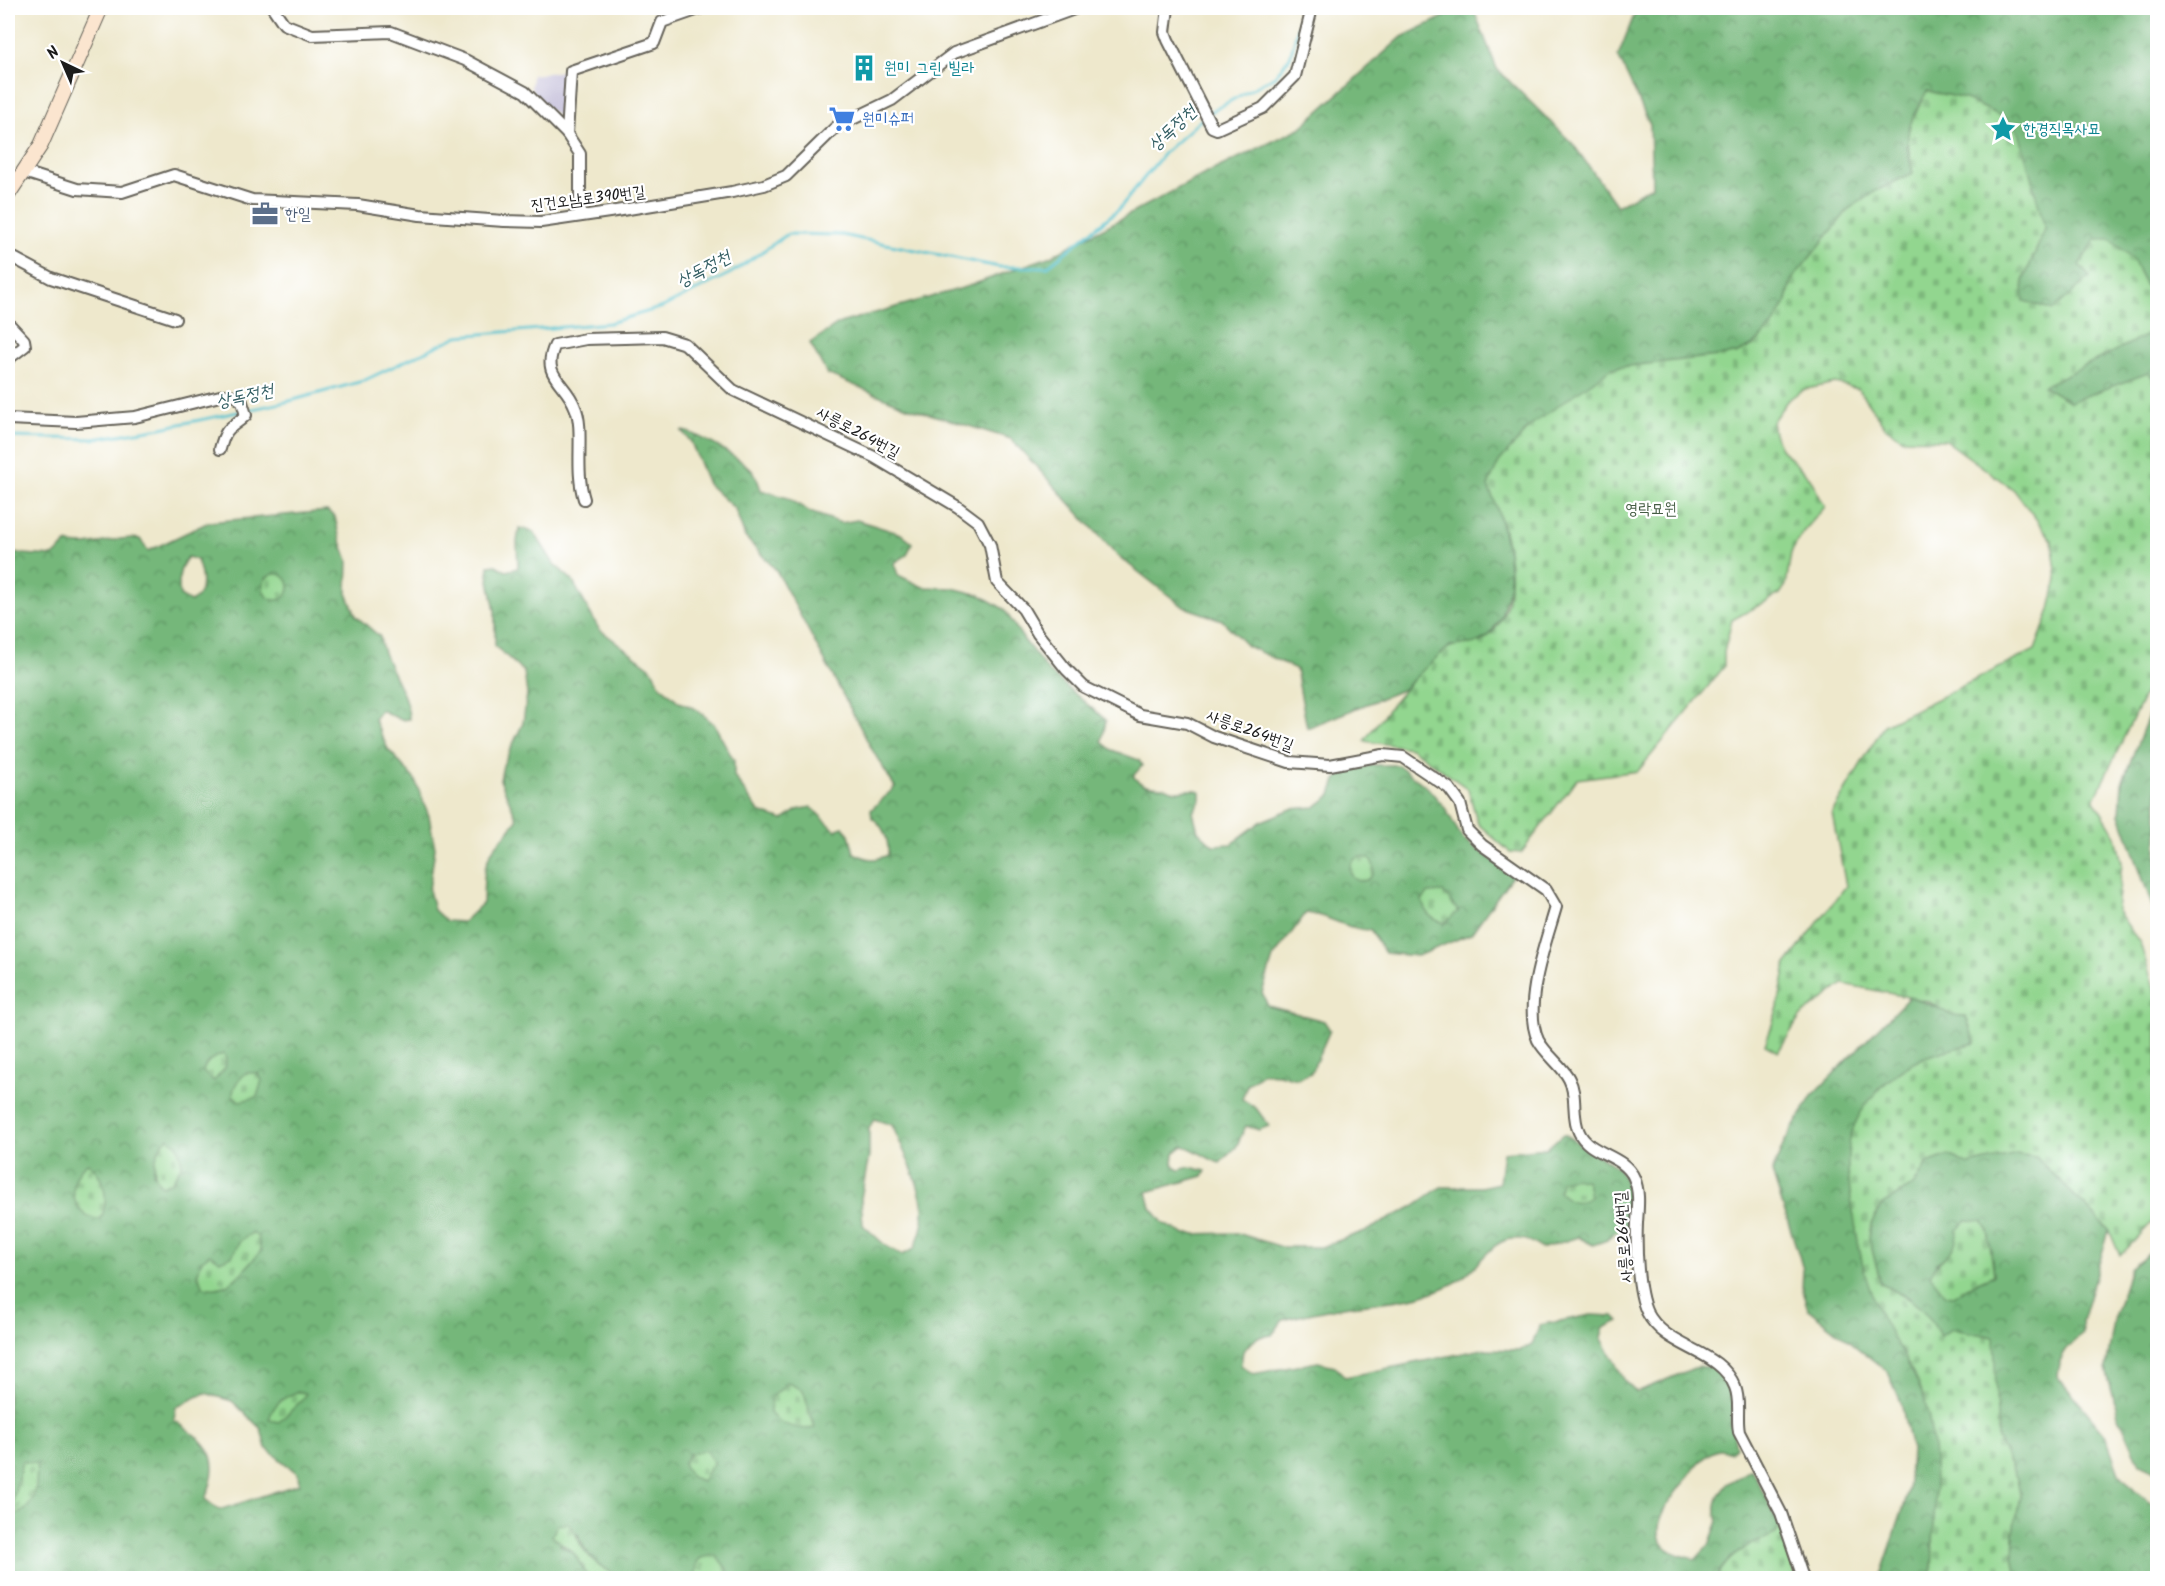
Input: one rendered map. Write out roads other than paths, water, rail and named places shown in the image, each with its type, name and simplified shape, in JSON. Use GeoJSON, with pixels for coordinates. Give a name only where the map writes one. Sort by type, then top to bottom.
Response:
{"type":"FeatureCollection","features":[{"type":"Feature","properties":{"kind":"main road"},"geometry":{"type":"LineString","coordinates":[[8,195],[41,145],[101,8]]}},
{"type":"Feature","properties":{"kind":"street"},"geometry":{"type":"LineString","coordinates":[[273,8],[284,24],[312,35],[390,32],[465,60],[525,92],[567,134],[580,154],[580,216]]}},
{"type":"Feature","properties":{"kind":"street"},"geometry":{"type":"LineString","coordinates":[[567,134],[571,71],[654,43],[662,22],[702,8]]}},
{"type":"Feature","properties":{"kind":"street","name":"진건오남로390번길"},"geometry":{"type":"LineString","coordinates":[[24,172],[77,189],[122,192],[174,175],[252,200],[268,202],[307,201],[358,205],[420,215],[504,222],[541,222],[580,216],[732,192],[764,185],[786,176],[836,127],[892,100],[954,52],[1077,8]]}},
{"type":"Feature","properties":{"kind":"street"},"geometry":{"type":"LineString","coordinates":[[1168,8],[1165,32],[1168,40],[1209,122],[1217,129],[1263,108],[1295,76],[1312,8]]}},
{"type":"Feature","properties":{"kind":"street"},"geometry":{"type":"LineString","coordinates":[[8,255],[51,278],[175,319]]}},
{"type":"Feature","properties":{"kind":"street"},"geometry":{"type":"LineString","coordinates":[[8,323],[24,340],[25,346],[8,359]]}},
{"type":"Feature","properties":{"kind":"street","name":"사릉로264번길"},"geometry":{"type":"LineString","coordinates":[[584,499],[578,474],[576,409],[553,374],[550,355],[555,345],[586,339],[662,337],[685,344],[733,390],[874,457],[958,507],[978,522],[990,545],[997,582],[1023,609],[1038,634],[1084,687],[1140,715],[1187,723],[1214,737],[1289,762],[1330,765],[1383,755],[1403,758],[1449,788],[1460,803],[1467,830],[1482,845],[1546,890],[1556,907],[1538,970],[1533,1021],[1538,1040],[1569,1078],[1575,1095],[1578,1132],[1586,1141],[1623,1164],[1634,1176],[1639,1199],[1637,1243],[1640,1280],[1647,1311],[1658,1328],[1676,1342],[1713,1361],[1735,1385],[1740,1403],[1737,1419],[1739,1432],[1781,1513],[1803,1578]]}},
{"type":"Feature","properties":{"kind":"street"},"geometry":{"type":"LineString","coordinates":[[8,419],[76,422],[126,418],[231,394],[239,397],[245,409],[226,431],[220,449]]}},
{"type":"Feature","properties":{"kind":"waterway","name":"상독정천"},"geometry":{"type":"LineString","coordinates":[[1209,113],[1275,76],[1290,57],[1303,8]]}},
{"type":"Feature","properties":{"kind":"waterway","name":"상독정천"},"geometry":{"type":"LineString","coordinates":[[8,437],[94,439],[161,428],[286,402],[363,381],[458,336],[609,323],[663,307],[731,273],[788,234],[842,235],[999,267],[1047,267],[1119,209],[1165,152],[1204,117]]}},
{"type":"Feature","properties":{"kind":"place","name":"원미 그린 빌라"},"geometry":{"type":"Point","coordinates":[864,68]}},
{"type":"Feature","properties":{"kind":"place","name":"원미슈퍼"},"geometry":{"type":"Point","coordinates":[842,119]}},
{"type":"Feature","properties":{"kind":"place","name":"한경직목사묘"},"geometry":{"type":"Point","coordinates":[2003,129]}},
{"type":"Feature","properties":{"kind":"place","name":"한일"},"geometry":{"type":"Point","coordinates":[265,214]}},
{"type":"Feature","properties":{"kind":"park label","name":"영락묘원"},"geometry":{"type":"Point","coordinates":[1651,509]}}]}
